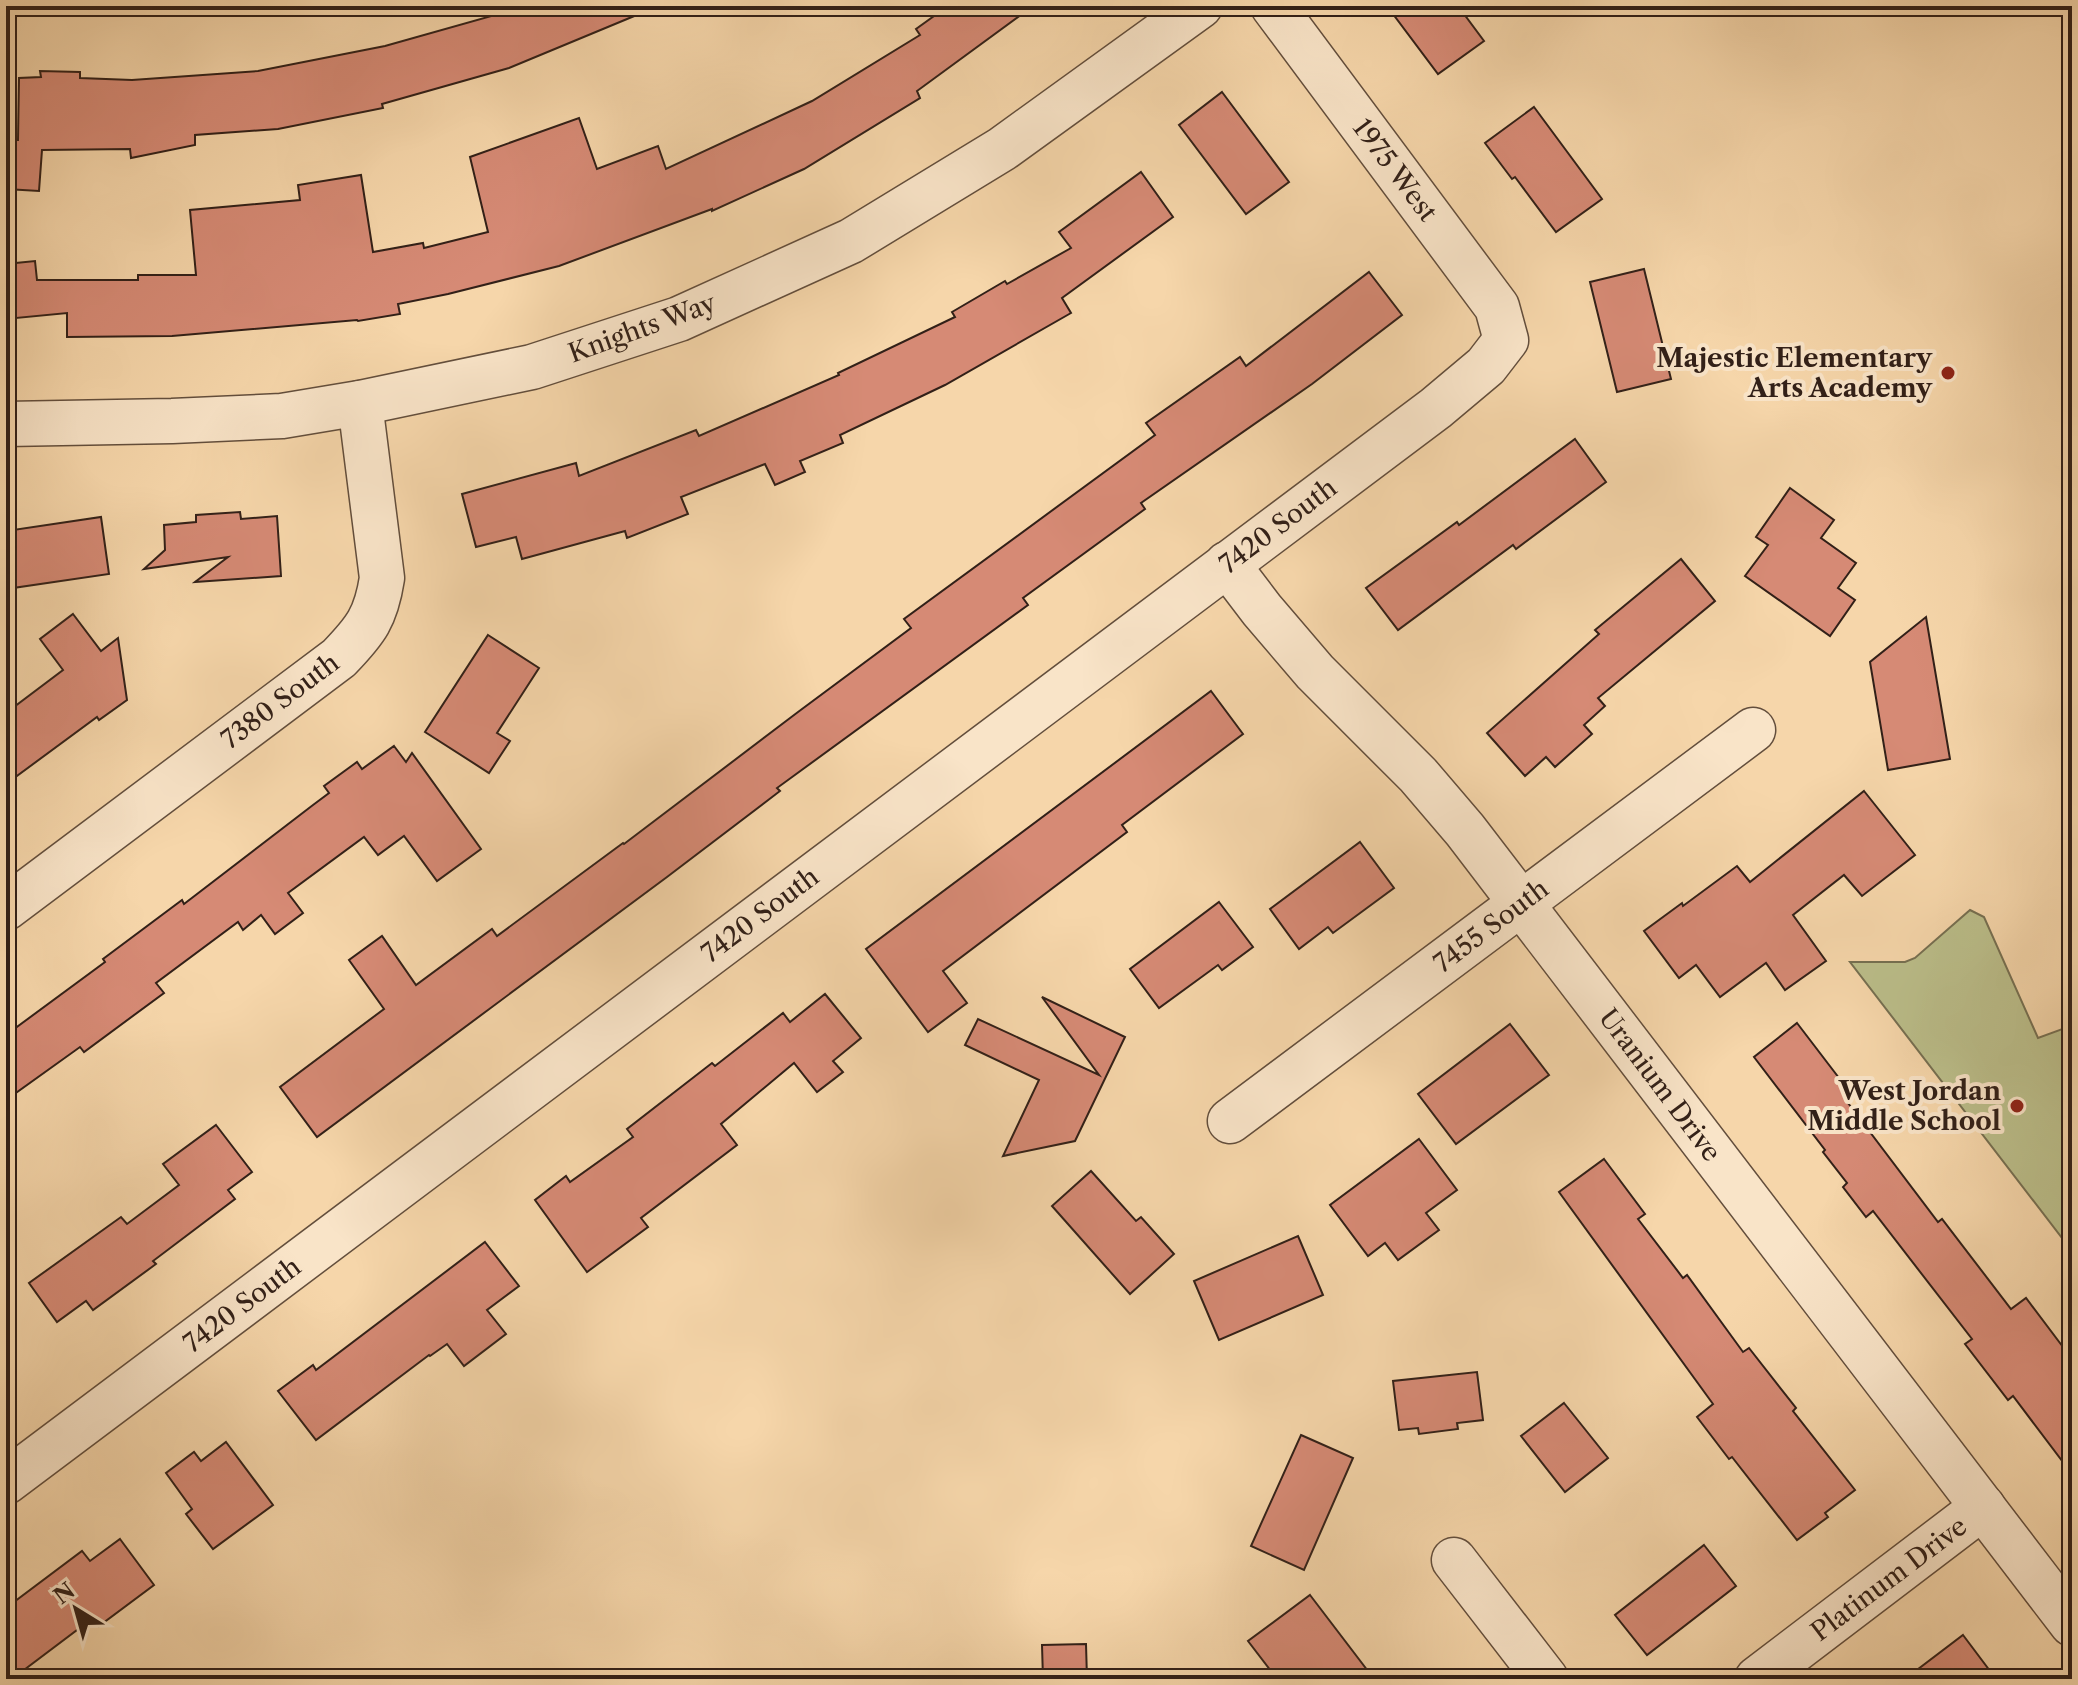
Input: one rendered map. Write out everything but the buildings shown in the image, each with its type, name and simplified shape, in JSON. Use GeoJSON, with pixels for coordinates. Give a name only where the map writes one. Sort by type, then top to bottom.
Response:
{"type":"FeatureCollection","features":[{"type":"Feature","properties":{"kind":"street","name":"Knights Way"},"geometry":{"type":"LineString","coordinates":[[6,424],[282,416],[532,367],[679,319],[851,241],[1002,149],[1200,6]]}},
{"type":"Feature","properties":{"kind":"street","name":"1975 West"},"geometry":{"type":"LineString","coordinates":[[1273,6],[1497,307],[1506,340]]}},
{"type":"Feature","properties":{"kind":"street","name":"7420 South"},"geometry":{"type":"LineString","coordinates":[[6,1482],[1436,408],[1486,366],[1506,340]]}},
{"type":"Feature","properties":{"kind":"street","name":"7380 South"},"geometry":{"type":"LineString","coordinates":[[6,908],[339,658],[365,631],[378,602],[382,578],[360,403]]}},
{"type":"Feature","properties":{"kind":"street","name":"Uranium Drive"},"geometry":{"type":"LineString","coordinates":[[1227,564],[1315,672],[1418,775],[1465,830],[2072,1624]]}},
{"type":"Feature","properties":{"kind":"street","name":"7455 South"},"geometry":{"type":"LineString","coordinates":[[1230,1121],[1753,730]]}},
{"type":"Feature","properties":{"kind":"street","name":"Platinum Drive"},"geometry":{"type":"LineString","coordinates":[[1757,1679],[1983,1507]]}},
{"type":"Feature","properties":{"kind":"street"},"geometry":{"type":"LineString","coordinates":[[1454,1560],[1546,1679]]}},
{"type":"Feature","properties":{"kind":"green space","name":"West Jordan Middle School"},"geometry":{"type":"Polygon","coordinates":[[[1970,910],[1984,917],[2038,1038],[2065,1028],[2072,1033],[2072,1251],[1850,962],[1905,962],[1915,958],[1970,910]]]}},
{"type":"Feature","properties":{"kind":"place","name":"Majestic Elementary Arts Academy"},"geometry":{"type":"Point","coordinates":[1948,373]}},
{"type":"Feature","properties":{"kind":"place","name":"West Jordan Middle School"},"geometry":{"type":"Point","coordinates":[2017,1106]}}]}
